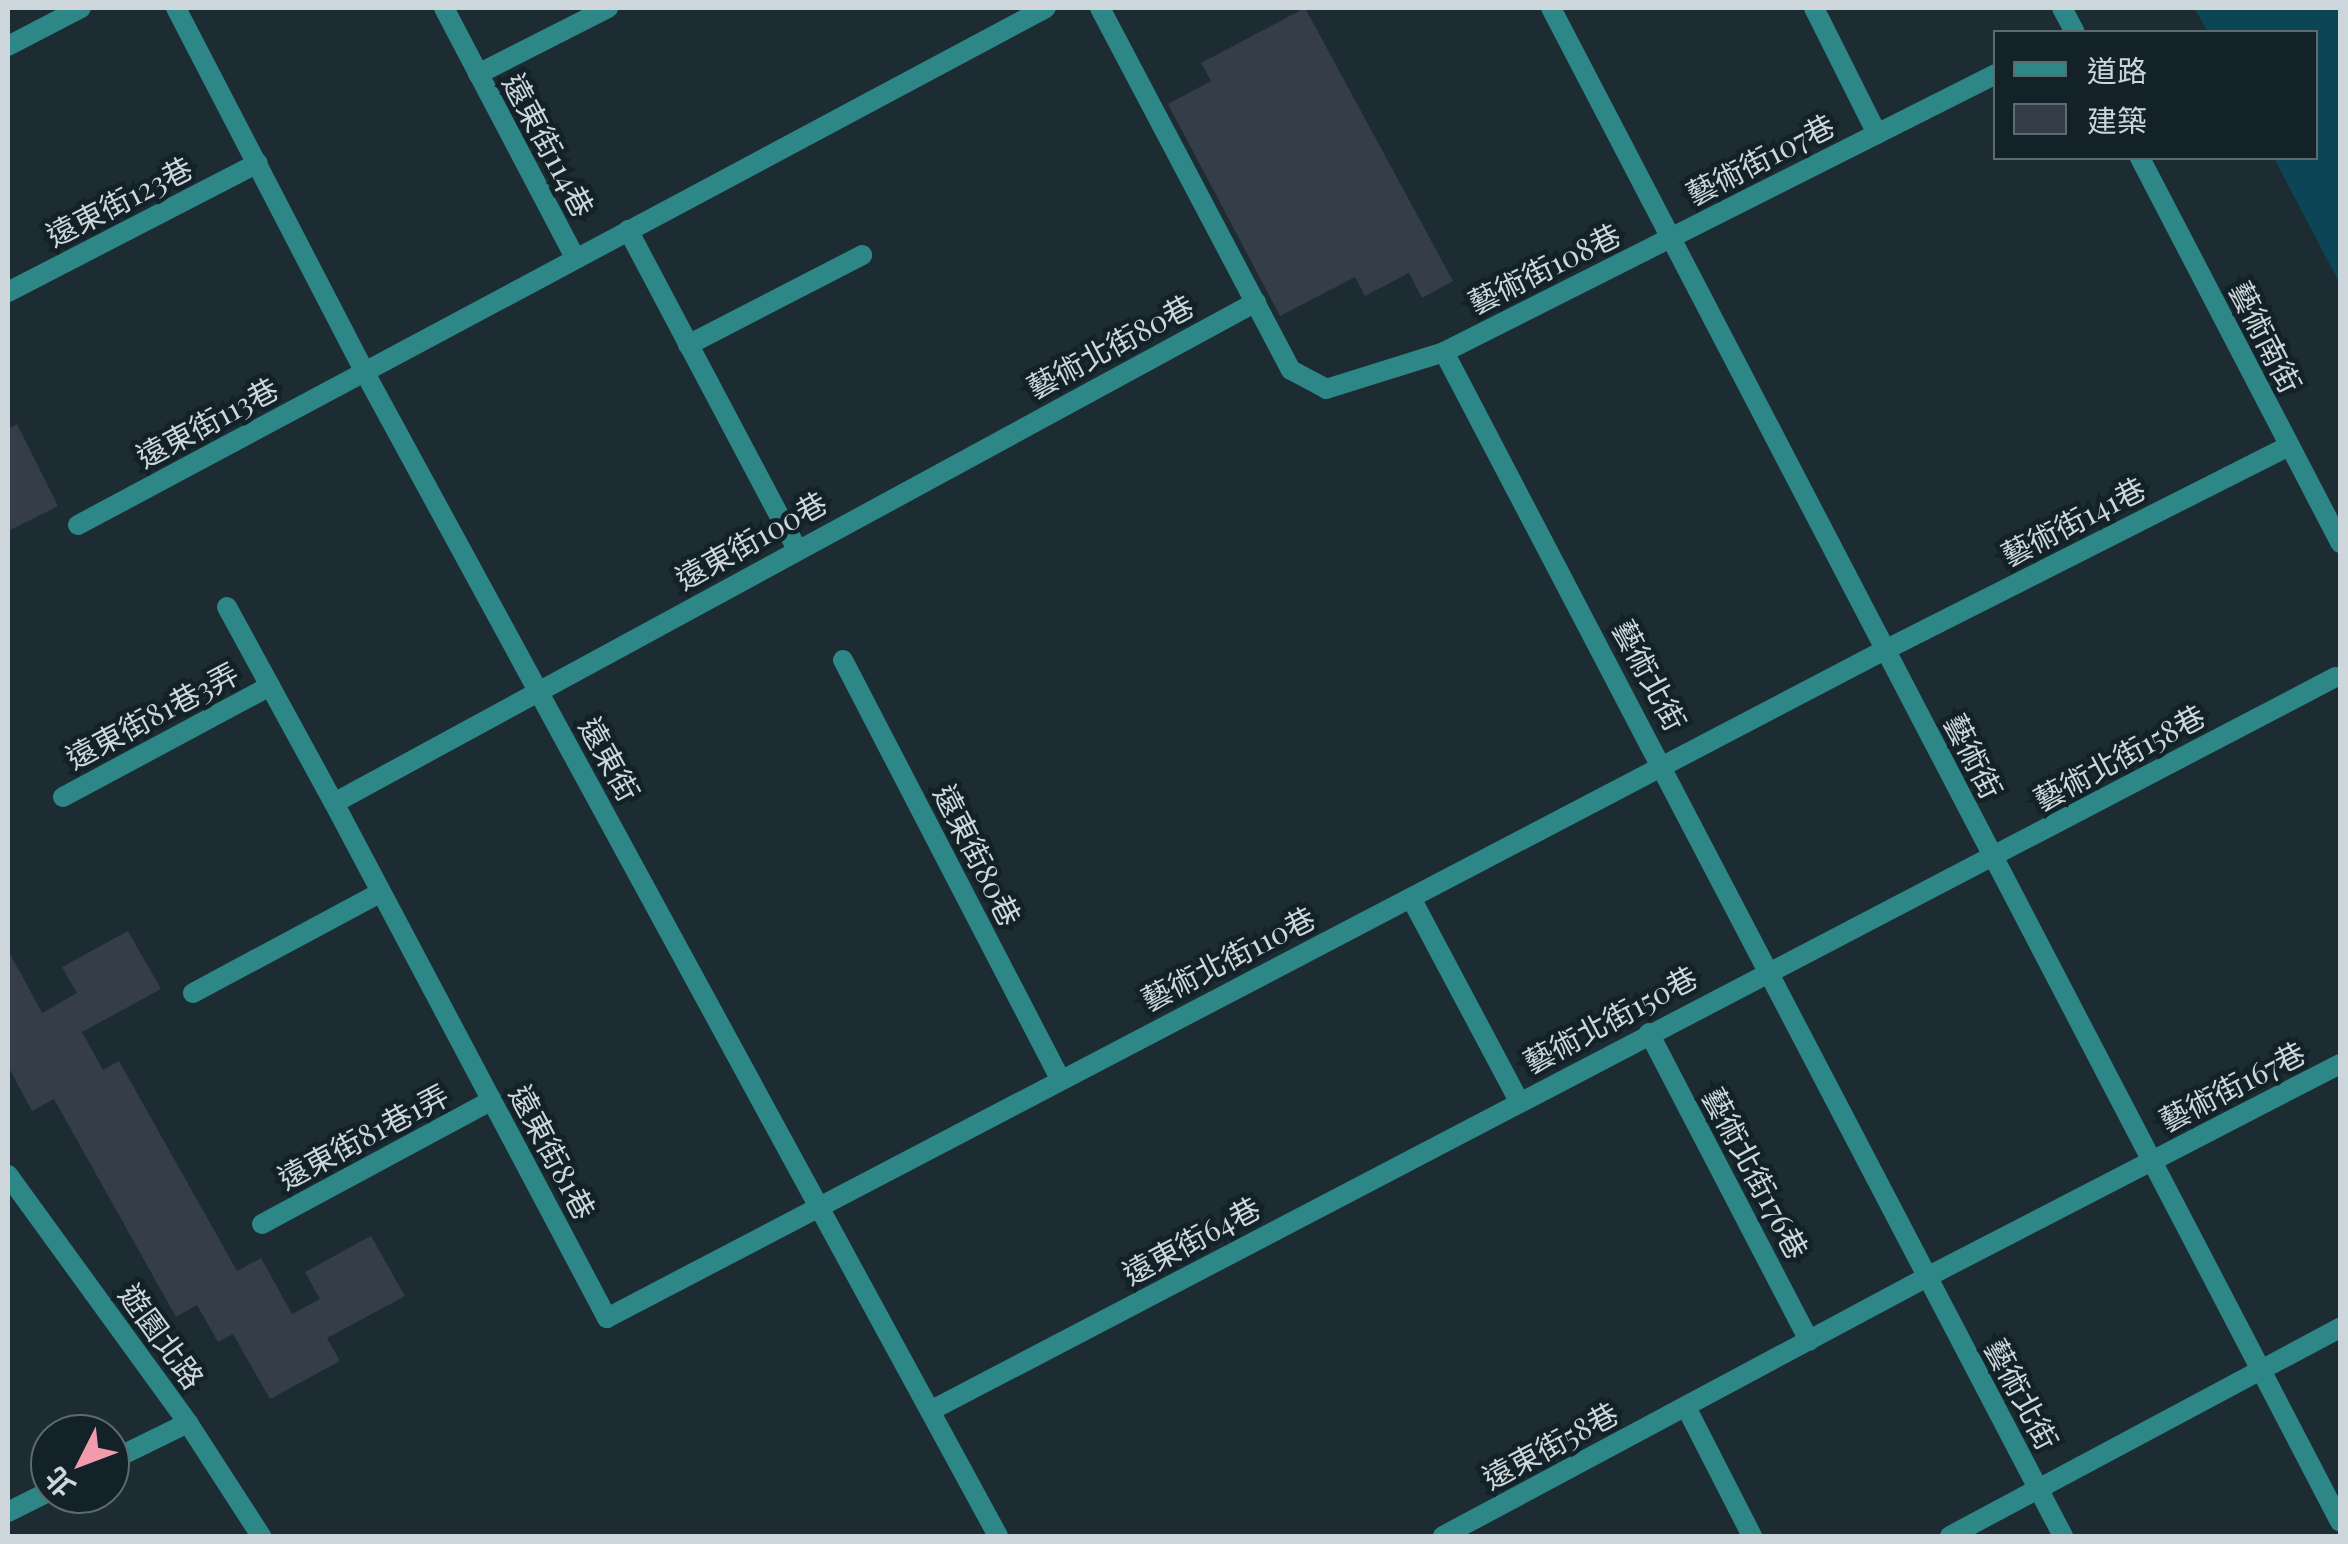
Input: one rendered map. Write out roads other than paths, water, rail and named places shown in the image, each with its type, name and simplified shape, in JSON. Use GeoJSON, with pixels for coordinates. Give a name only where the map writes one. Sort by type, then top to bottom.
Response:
{"type":"FeatureCollection","features":[{"type":"Feature","properties":{"kind":"street"},"geometry":{"type":"LineString","coordinates":[[8,46],[81,8]]}},
{"type":"Feature","properties":{"kind":"street","name":"遠東街"},"geometry":{"type":"LineString","coordinates":[[176,8],[365,373],[998,1536]]}},
{"type":"Feature","properties":{"kind":"street","name":"遠東街114巷"},"geometry":{"type":"LineString","coordinates":[[365,373],[575,258],[444,8]]}},
{"type":"Feature","properties":{"kind":"street"},"geometry":{"type":"LineString","coordinates":[[478,74],[608,8]]}},
{"type":"Feature","properties":{"kind":"street"},"geometry":{"type":"LineString","coordinates":[[575,258],[1046,8]]}},
{"type":"Feature","properties":{"kind":"street"},"geometry":{"type":"LineString","coordinates":[[1100,8],[1292,370],[1326,389],[1444,352]]}},
{"type":"Feature","properties":{"kind":"street","name":"藝術街"},"geometry":{"type":"LineString","coordinates":[[1576,8],[1554,12],[2340,1522]]}},
{"type":"Feature","properties":{"kind":"street","name":"藝術街107巷"},"geometry":{"type":"LineString","coordinates":[[1814,8],[1876,134]]}},
{"type":"Feature","properties":{"kind":"street"},"geometry":{"type":"LineString","coordinates":[[2062,8],[2075,30]]}},
{"type":"Feature","properties":{"kind":"street","name":"藝術街107巷"},"geometry":{"type":"LineString","coordinates":[[1671,238],[1993,76]]}},
{"type":"Feature","properties":{"kind":"street","name":"藝術南街"},"geometry":{"type":"LineString","coordinates":[[2141,160],[2340,543]]}},
{"type":"Feature","properties":{"kind":"street","name":"遠東街123巷"},"geometry":{"type":"LineString","coordinates":[[8,292],[258,163]]}},
{"type":"Feature","properties":{"kind":"street"},"geometry":{"type":"LineString","coordinates":[[628,230],[797,549]]}},
{"type":"Feature","properties":{"kind":"street","name":"藝術街108巷"},"geometry":{"type":"LineString","coordinates":[[1444,352],[1671,238]]}},
{"type":"Feature","properties":{"kind":"street"},"geometry":{"type":"LineString","coordinates":[[688,344],[862,255]]}},
{"type":"Feature","properties":{"kind":"street","name":"藝術北街80巷"},"geometry":{"type":"LineString","coordinates":[[993,444],[1256,302]]}},
{"type":"Feature","properties":{"kind":"street","name":"藝術北街"},"geometry":{"type":"LineString","coordinates":[[1444,352],[1664,766],[2063,1536]]}},
{"type":"Feature","properties":{"kind":"street","name":"遠東街113巷"},"geometry":{"type":"LineString","coordinates":[[78,525],[365,373]]}},
{"type":"Feature","properties":{"kind":"street","name":"遠東街100巷"},"geometry":{"type":"LineString","coordinates":[[539,691],[993,444]]}},
{"type":"Feature","properties":{"kind":"street","name":"藝術街141巷"},"geometry":{"type":"LineString","coordinates":[[1664,766],[2289,446]]}},
{"type":"Feature","properties":{"kind":"street","name":"遠東街81巷"},"geometry":{"type":"LineString","coordinates":[[226,606],[607,1318],[818,1204]]}},
{"type":"Feature","properties":{"kind":"street","name":"遠東街80巷"},"geometry":{"type":"LineString","coordinates":[[843,660],[1060,1078]]}},
{"type":"Feature","properties":{"kind":"street","name":"藝術北街158巷"},"geometry":{"type":"LineString","coordinates":[[1768,970],[1992,858],[2336,677]]}},
{"type":"Feature","properties":{"kind":"street","name":"遠東街81巷3弄"},"geometry":{"type":"LineString","coordinates":[[63,797],[270,686]]}},
{"type":"Feature","properties":{"kind":"street"},"geometry":{"type":"LineString","coordinates":[[334,804],[539,691]]}},
{"type":"Feature","properties":{"kind":"street","name":"藝術北街110巷"},"geometry":{"type":"LineString","coordinates":[[818,1204],[1664,766]]}},
{"type":"Feature","properties":{"kind":"street"},"geometry":{"type":"LineString","coordinates":[[193,993],[381,892]]}},
{"type":"Feature","properties":{"kind":"street"},"geometry":{"type":"LineString","coordinates":[[1412,898],[1519,1101]]}},
{"type":"Feature","properties":{"kind":"street","name":"藝術北街150巷"},"geometry":{"type":"LineString","coordinates":[[1479,1122],[1768,970]]}},
{"type":"Feature","properties":{"kind":"street","name":"藝術北街176巷"},"geometry":{"type":"LineString","coordinates":[[1649,1033],[1809,1340]]}},
{"type":"Feature","properties":{"kind":"street","name":"藝術街167巷"},"geometry":{"type":"LineString","coordinates":[[1927,1277],[2340,1064]]}},
{"type":"Feature","properties":{"kind":"street","name":"遠東街81巷1弄"},"geometry":{"type":"LineString","coordinates":[[262,1224],[492,1100]]}},
{"type":"Feature","properties":{"kind":"street","name":"遠東街64巷"},"geometry":{"type":"LineString","coordinates":[[930,1412],[1479,1122]]}},
{"type":"Feature","properties":{"kind":"street","name":"遊園北路"},"geometry":{"type":"LineString","coordinates":[[8,1175],[188,1423],[261,1536]]}},
{"type":"Feature","properties":{"kind":"street"},"geometry":{"type":"LineString","coordinates":[[1752,1536],[1686,1406],[1927,1277]]}},
{"type":"Feature","properties":{"kind":"street"},"geometry":{"type":"LineString","coordinates":[[1950,1536],[2340,1328]]}},
{"type":"Feature","properties":{"kind":"street","name":"遠東街58巷"},"geometry":{"type":"LineString","coordinates":[[1443,1536],[1686,1406]]}},
{"type":"Feature","properties":{"kind":"street"},"geometry":{"type":"LineString","coordinates":[[130,1452],[188,1423]]}}]}
